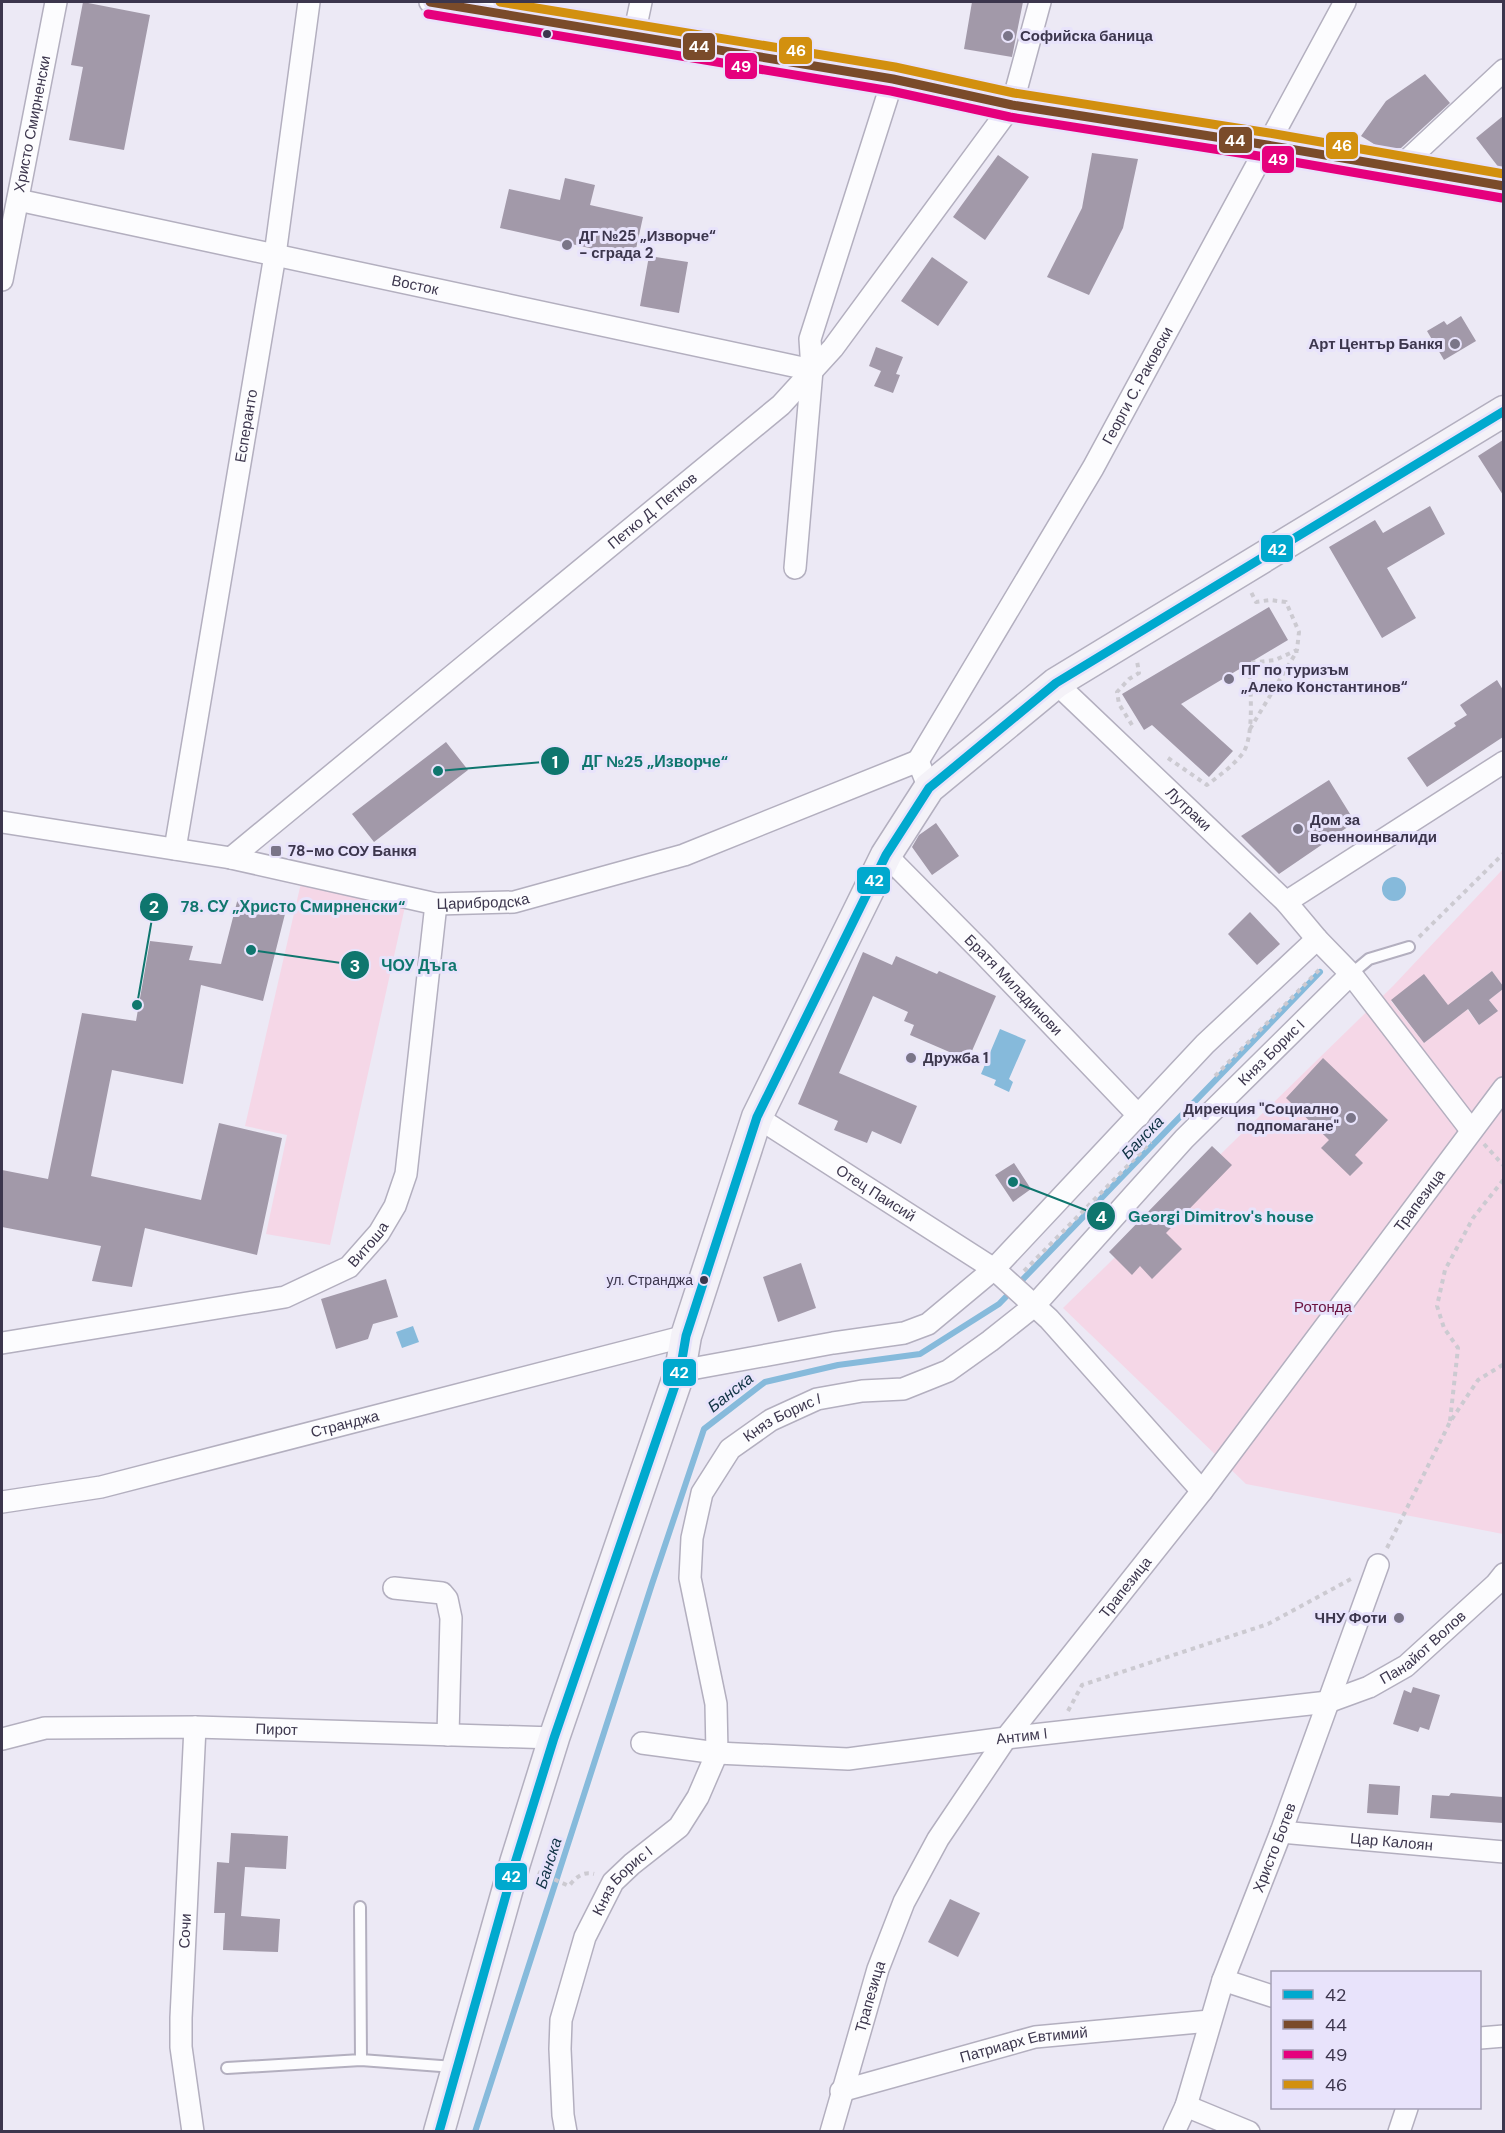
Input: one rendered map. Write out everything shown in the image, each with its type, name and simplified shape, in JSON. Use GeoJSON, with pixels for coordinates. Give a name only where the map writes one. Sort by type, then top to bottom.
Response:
{"type":"FeatureCollection","features":[{"type":"Feature","properties":{"kind":"street","name":"Христо Смирненски"},"geometry":{"type":"LineString","coordinates":[[2,280],[57,2]]}},
{"type":"Feature","properties":{"kind":"street","name":"Есперанто"},"geometry":{"type":"LineString","coordinates":[[175,849],[275,255],[309,2]]}},
{"type":"Feature","properties":{"kind":"street"},"geometry":{"type":"LineString","coordinates":[[430,2],[893,79],[1012,105],[1267,145],[1503,186]]}},
{"type":"Feature","properties":{"kind":"street"},"geometry":{"type":"LineString","coordinates":[[634,35],[641,2]]}},
{"type":"Feature","properties":{"kind":"street"},"geometry":{"type":"LineString","coordinates":[[1012,105],[1040,2]]}},
{"type":"Feature","properties":{"kind":"street","name":"Георги С. Раковски"},"geometry":{"type":"LineString","coordinates":[[924,775],[1345,2]]}},
{"type":"Feature","properties":{"kind":"street"},"geometry":{"type":"LineString","coordinates":[[1399,168],[1503,70]]}},
{"type":"Feature","properties":{"kind":"street"},"geometry":{"type":"LineString","coordinates":[[795,568],[812,370],[810,339],[893,79]]}},
{"type":"Feature","properties":{"kind":"street","name":"Петко Д. Петков"},"geometry":{"type":"LineString","coordinates":[[231,858],[781,405],[833,348],[1012,105]]}},
{"type":"Feature","properties":{"kind":"street","name":"Восток"},"geometry":{"type":"LineString","coordinates":[[18,200],[812,370]]}},
{"type":"Feature","properties":{"kind":"street"},"geometry":{"type":"LineString","coordinates":[[439,2132],[515,1863],[554,1738],[680,1371],[686,1336],[757,1117],[924,775],[1056,682],[1503,411]]}},
{"type":"Feature","properties":{"kind":"street","name":"Лутраки"},"geometry":{"type":"LineString","coordinates":[[1056,682],[1286,902],[1351,974],[1471,1130]]}},
{"type":"Feature","properties":{"kind":"street"},"geometry":{"type":"LineString","coordinates":[[1286,902],[1503,762]]}},
{"type":"Feature","properties":{"kind":"street","name":"Царибродска"},"geometry":{"type":"LineString","coordinates":[[2,822],[231,858],[436,904],[514,902],[684,855],[924,775]]}},
{"type":"Feature","properties":{"kind":"street","name":"Братя Миладинови"},"geometry":{"type":"LineString","coordinates":[[886,855],[1139,1116]]}},
{"type":"Feature","properties":{"kind":"street","name":"Витоша"},"geometry":{"type":"LineString","coordinates":[[2,1343],[285,1297],[349,1267],[379,1233],[395,1206],[406,1174],[436,904]]}},
{"type":"Feature","properties":{"kind":"street"},"geometry":{"type":"LineString","coordinates":[[680,1371],[833,1343],[904,1333],[928,1324],[1000,1275],[1205,1044],[1317,939]]}},
{"type":"Feature","properties":{"kind":"street","name":"Княз Борис I"},"geometry":{"type":"LineString","coordinates":[[566,2132],[561,2071],[561,2020],[585,1937],[614,1882],[632,1864],[679,1827],[698,1797],[717,1753],[716,1704],[690,1578],[692,1538],[702,1494],[730,1449],[771,1420],[817,1399],[862,1391],[903,1389],[948,1371],[990,1341],[1031,1304],[1184,1139],[1351,974]]}},
{"type":"Feature","properties":{"kind":"street","name":"Трапезица"},"geometry":{"type":"LineString","coordinates":[[831,2132],[879,1969],[904,1902],[938,1839],[1006,1738],[1202,1491],[1503,1088]]}},
{"type":"Feature","properties":{"kind":"street","name":"Отец Паисий"},"geometry":{"type":"LineString","coordinates":[[757,1117],[1000,1275],[1031,1304]]}},
{"type":"Feature","properties":{"kind":"street"},"geometry":{"type":"LineString","coordinates":[[1031,1304],[1049,1319],[1202,1491]]}},
{"type":"Feature","properties":{"kind":"street","name":"Странджа"},"geometry":{"type":"LineString","coordinates":[[2,1502],[101,1487],[686,1336]]}},
{"type":"Feature","properties":{"kind":"street","name":"Христо Ботев"},"geometry":{"type":"LineString","coordinates":[[1174,2132],[1186,2106],[1223,1980],[1281,1832],[1378,1565]]}},
{"type":"Feature","properties":{"kind":"street","name":"Панайот Волов"},"geometry":{"type":"LineString","coordinates":[[1328,1702],[1369,1687],[1407,1666],[1496,1584],[1503,1574]]}},
{"type":"Feature","properties":{"kind":"street"},"geometry":{"type":"LineString","coordinates":[[394,1588],[442,1593],[447,1599],[451,1618],[448,1735]]}},
{"type":"Feature","properties":{"kind":"street","name":"Антим I"},"geometry":{"type":"LineString","coordinates":[[642,1743],[717,1753],[848,1759],[1056,1732],[1328,1702]]}},
{"type":"Feature","properties":{"kind":"street","name":"Пирот"},"geometry":{"type":"LineString","coordinates":[[2,1739],[45,1728],[195,1727],[554,1738]]}},
{"type":"Feature","properties":{"kind":"street","name":"Сочи"},"geometry":{"type":"LineString","coordinates":[[193,2132],[181,2047],[181,2018],[195,1727]]}},
{"type":"Feature","properties":{"kind":"street","name":"Цар Калоян"},"geometry":{"type":"LineString","coordinates":[[1281,1832],[1503,1852]]}},
{"type":"Feature","properties":{"kind":"street"},"geometry":{"type":"LineString","coordinates":[[1223,1980],[1271,1996]]}},
{"type":"Feature","properties":{"kind":"street","name":"Патриарх Евтимий"},"geometry":{"type":"LineString","coordinates":[[842,2091],[1035,2037],[1210,2021]]}},
{"type":"Feature","properties":{"kind":"street"},"geometry":{"type":"LineString","coordinates":[[1481,2038],[1503,2036]]}},
{"type":"Feature","properties":{"kind":"street"},"geometry":{"type":"LineString","coordinates":[[1186,2106],[1249,2132]]}},
{"type":"Feature","properties":{"kind":"street"},"geometry":{"type":"LineString","coordinates":[[1399,2132],[1407,2109]]}},
{"type":"Feature","properties":{"kind":"lane","name":"Княз Борис I"},"geometry":{"type":"LineString","coordinates":[[1351,974],[1369,959],[1409,947]]}},
{"type":"Feature","properties":{"kind":"lane"},"geometry":{"type":"LineString","coordinates":[[360,1907],[361,2060]]}},
{"type":"Feature","properties":{"kind":"lane"},"geometry":{"type":"LineString","coordinates":[[227,2068],[361,2060],[458,2067]]}},
{"type":"Feature","properties":{"kind":"path"},"geometry":{"type":"LineString","coordinates":[[1165,756],[1207,784],[1228,769],[1244,750],[1250,730],[1297,650],[1299,632],[1286,602],[1270,600],[1256,602],[1247,587]]}},
{"type":"Feature","properties":{"kind":"path"},"geometry":{"type":"LineString","coordinates":[[1250,730],[1249,663],[1275,660],[1297,650]]}},
{"type":"Feature","properties":{"kind":"path"},"geometry":{"type":"LineString","coordinates":[[1134,655],[1139,663],[1140,673],[1117,692],[1119,704],[1136,729]]}},
{"type":"Feature","properties":{"kind":"path"},"geometry":{"type":"LineString","coordinates":[[1409,947],[1503,853]]}},
{"type":"Feature","properties":{"kind":"path"},"geometry":{"type":"LineString","coordinates":[[1450,1422],[1458,1348],[1444,1328],[1437,1306],[1445,1270],[1473,1218],[1503,1179]]}},
{"type":"Feature","properties":{"kind":"path"},"geometry":{"type":"LineString","coordinates":[[1056,1732],[1082,1685],[1268,1624],[1378,1565],[1450,1422],[1478,1380],[1503,1364]]}},
{"type":"Feature","properties":{"kind":"path"},"geometry":{"type":"LineString","coordinates":[[533,1870],[569,1886],[576,1876],[591,1873],[614,1882]]}},
{"type":"Feature","properties":{"kind":"green space","name":"Ротонда"},"geometry":{"type":"Polygon","coordinates":[[[1503,869],[1503,986],[1492,971],[1458,997],[1479,1025],[1497,1010],[1489,1000],[1503,989],[1503,1534],[1246,1484],[1063,1308],[1393,986],[1503,869]],[[1424,975],[1391,1001],[1424,1043],[1457,1017],[1424,975]]]}},
{"type":"Feature","properties":{"kind":"green space"},"geometry":{"type":"Polygon","coordinates":[[[301,883],[406,902],[330,1245],[266,1234],[287,1135],[245,1126],[301,883]]]}},
{"type":"Feature","properties":{"kind":"water"},"geometry":{"type":"Polygon","coordinates":[[[1389,877],[1399,877],[1406,884],[1406,894],[1399,901],[1389,901],[1382,894],[1382,884],[1389,877]]]}},
{"type":"Feature","properties":{"kind":"water"},"geometry":{"type":"Polygon","coordinates":[[[1000,1029],[1026,1040],[1009,1079],[1013,1082],[1009,1092],[994,1085],[996,1080],[981,1074],[1000,1029]]]}},
{"type":"Feature","properties":{"kind":"water"},"geometry":{"type":"Polygon","coordinates":[[[413,1326],[419,1342],[402,1348],[396,1332],[413,1326]]]}},
{"type":"Feature","properties":{"kind":"building"},"geometry":{"type":"Polygon","coordinates":[[[83,2],[150,15],[124,150],[69,140],[83,67],[71,65],[83,2]]]}},
{"type":"Feature","properties":{"kind":"building"},"geometry":{"type":"Polygon","coordinates":[[[972,2],[1023,2],[1012,57],[964,49],[972,2]]]}},
{"type":"Feature","properties":{"kind":"building"},"geometry":{"type":"Polygon","coordinates":[[[1425,74],[1450,103],[1401,148],[1382,149],[1361,136],[1386,101],[1425,74]]]}},
{"type":"Feature","properties":{"kind":"building"},"geometry":{"type":"Polygon","coordinates":[[[1503,116],[1503,173],[1476,138],[1503,116]]]}},
{"type":"Feature","properties":{"kind":"building"},"geometry":{"type":"Polygon","coordinates":[[[1092,153],[1138,159],[1123,228],[1089,295],[1047,277],[1082,208],[1092,153]]]}},
{"type":"Feature","properties":{"kind":"building"},"geometry":{"type":"Polygon","coordinates":[[[998,155],[1029,177],[985,240],[953,217],[998,155]]]}},
{"type":"Feature","properties":{"kind":"building"},"geometry":{"type":"Polygon","coordinates":[[[565,178],[595,185],[590,205],[643,217],[634,258],[500,228],[509,189],[560,200],[565,178]]]}},
{"type":"Feature","properties":{"kind":"building"},"geometry":{"type":"Polygon","coordinates":[[[649,256],[688,262],[679,313],[640,306],[649,256]]]}},
{"type":"Feature","properties":{"kind":"building"},"geometry":{"type":"Polygon","coordinates":[[[932,257],[968,282],[938,326],[901,301],[932,257]]]}},
{"type":"Feature","properties":{"kind":"building"},"geometry":{"type":"Polygon","coordinates":[[[1461,316],[1476,341],[1444,360],[1427,331],[1444,321],[1447,325],[1461,316]]]}},
{"type":"Feature","properties":{"kind":"building"},"geometry":{"type":"Polygon","coordinates":[[[876,347],[903,357],[896,374],[900,375],[893,393],[874,386],[881,371],[869,366],[876,347]]]}},
{"type":"Feature","properties":{"kind":"building"},"geometry":{"type":"Polygon","coordinates":[[[1503,440],[1503,495],[1478,456],[1503,440]]]}},
{"type":"Feature","properties":{"kind":"building"},"geometry":{"type":"Polygon","coordinates":[[[1430,506],[1445,534],[1387,568],[1416,618],[1382,638],[1329,547],[1375,520],[1383,533],[1430,506]]]}},
{"type":"Feature","properties":{"kind":"building"},"geometry":{"type":"Polygon","coordinates":[[[1269,607],[1288,640],[1181,704],[1233,751],[1209,777],[1152,725],[1144,730],[1122,694],[1269,607]]]}},
{"type":"Feature","properties":{"kind":"building"},"geometry":{"type":"Polygon","coordinates":[[[1497,680],[1503,690],[1503,737],[1427,787],[1407,758],[1456,726],[1454,723],[1467,715],[1460,705],[1497,680]]]}},
{"type":"Feature","properties":{"kind":"building"},"geometry":{"type":"Polygon","coordinates":[[[446,742],[468,770],[374,842],[352,814],[446,742]]]}},
{"type":"Feature","properties":{"kind":"building","name":"Дом за военноинвалиди"},"geometry":{"type":"Polygon","coordinates":[[[1329,780],[1355,822],[1279,874],[1241,836],[1329,780]]]}},
{"type":"Feature","properties":{"kind":"building"},"geometry":{"type":"Polygon","coordinates":[[[936,823],[959,856],[932,875],[912,847],[919,835],[936,823]]]}},
{"type":"Feature","properties":{"kind":"building"},"geometry":{"type":"Polygon","coordinates":[[[238,898],[286,910],[263,1001],[201,985],[183,1084],[112,1070],[91,1176],[201,1200],[219,1123],[282,1138],[257,1255],[145,1228],[132,1287],[92,1281],[101,1246],[2,1227],[2,1170],[48,1179],[82,1013],[136,1021],[150,941],[193,946],[189,960],[221,964],[238,898]]]}},
{"type":"Feature","properties":{"kind":"building"},"geometry":{"type":"Polygon","coordinates":[[[1250,912],[1280,944],[1257,965],[1228,934],[1250,912]]]}},
{"type":"Feature","properties":{"kind":"building"},"geometry":{"type":"Polygon","coordinates":[[[863,952],[892,965],[896,956],[937,974],[939,971],[996,996],[968,1060],[910,1035],[914,1025],[904,1021],[908,1012],[873,996],[839,1073],[917,1106],[901,1144],[872,1131],[867,1143],[834,1130],[838,1121],[798,1104],[863,952]]]}},
{"type":"Feature","properties":{"kind":"building"},"geometry":{"type":"Polygon","coordinates":[[[1492,971],[1503,986],[1503,989],[1489,1000],[1498,1011],[1479,1025],[1468,1009],[1424,1043],[1391,1000],[1424,974],[1448,1005],[1492,971]]]}},
{"type":"Feature","properties":{"kind":"building","name":"Дирекция \"Социално подпомагане\""},"geometry":{"type":"Polygon","coordinates":[[[1323,1058],[1388,1120],[1355,1155],[1363,1163],[1350,1176],[1321,1148],[1329,1140],[1286,1098],[1323,1058]]]}},
{"type":"Feature","properties":{"kind":"building"},"geometry":{"type":"Polygon","coordinates":[[[1212,1146],[1232,1165],[1166,1233],[1182,1249],[1152,1279],[1140,1266],[1132,1275],[1109,1252],[1212,1146]]]}},
{"type":"Feature","properties":{"kind":"building"},"geometry":{"type":"Polygon","coordinates":[[[1014,1163],[1031,1189],[1013,1202],[995,1175],[1014,1163]]]}},
{"type":"Feature","properties":{"kind":"building"},"geometry":{"type":"Polygon","coordinates":[[[801,1263],[816,1308],[778,1322],[763,1277],[801,1263]]]}},
{"type":"Feature","properties":{"kind":"building"},"geometry":{"type":"Polygon","coordinates":[[[386,1279],[398,1317],[373,1324],[368,1339],[336,1349],[321,1299],[386,1279]]]}},
{"type":"Feature","properties":{"kind":"building"},"geometry":{"type":"Polygon","coordinates":[[[1413,1687],[1440,1695],[1429,1730],[1420,1727],[1418,1732],[1393,1724],[1404,1690],[1411,1693],[1413,1687]]]}},
{"type":"Feature","properties":{"kind":"building"},"geometry":{"type":"Polygon","coordinates":[[[1369,1784],[1400,1786],[1398,1815],[1367,1813],[1369,1784]]]}},
{"type":"Feature","properties":{"kind":"building"},"geometry":{"type":"Polygon","coordinates":[[[1451,1793],[1503,1797],[1503,1823],[1430,1818],[1432,1795],[1449,1796],[1451,1793]]]}},
{"type":"Feature","properties":{"kind":"building"},"geometry":{"type":"Polygon","coordinates":[[[231,1833],[288,1836],[286,1869],[245,1867],[241,1916],[280,1919],[278,1952],[223,1950],[225,1913],[214,1913],[217,1862],[229,1863],[231,1833]]]}},
{"type":"Feature","properties":{"kind":"building"},"geometry":{"type":"Polygon","coordinates":[[[950,1899],[980,1913],[958,1957],[928,1942],[950,1899]]]}},
{"type":"Feature","properties":{"kind":"waterway","name":"Банска"},"geometry":{"type":"LineString","coordinates":[[475,2132],[704,1429],[765,1382],[838,1365],[920,1354],[999,1304],[1320,972]]}},
{"type":"Feature","properties":{"kind":"transit line","name":"44"},"geometry":{"type":"LineString","coordinates":[[430,2],[893,79],[1012,105],[1267,145],[1504,186]]}},
{"type":"Feature","properties":{"kind":"transit line","name":"46"},"geometry":{"type":"LineString","coordinates":[[500,2],[895,67],[1014,93],[1269,133],[1504,174]]}},
{"type":"Feature","properties":{"kind":"transit line","name":"49"},"geometry":{"type":"LineString","coordinates":[[428,14],[891,91],[1010,117],[1265,157],[1502,198]]}},
{"type":"Feature","properties":{"kind":"transit line","name":"42"},"geometry":{"type":"LineString","coordinates":[[439,2132],[515,1863],[554,1738],[680,1371],[686,1336],[757,1117],[886,855],[929,788],[1056,683],[1504,411]]}},
{"type":"Feature","properties":{"kind":"place","name":"Софийска баница"},"geometry":{"type":"Point","coordinates":[1008,36]}},
{"type":"Feature","properties":{"kind":"place","name":"ДГ №25 „Изворче“ - сграда 2"},"geometry":{"type":"Point","coordinates":[567,245]}},
{"type":"Feature","properties":{"kind":"place","name":"Арт Център Банкя"},"geometry":{"type":"Point","coordinates":[1455,344]}},
{"type":"Feature","properties":{"kind":"place","name":"ПГ по туризъм „Алеко Константинов“"},"geometry":{"type":"Point","coordinates":[1229,679]}},
{"type":"Feature","properties":{"kind":"place","name":"ДГ №25 „Изворче“"},"geometry":{"type":"Point","coordinates":[438,771]}},
{"type":"Feature","properties":{"kind":"place","name":"Дом за военноинвалиди"},"geometry":{"type":"Point","coordinates":[1298,829]}},
{"type":"Feature","properties":{"kind":"place","name":"78-мо СОУ Банкя"},"geometry":{"type":"Point","coordinates":[276,851]}},
{"type":"Feature","properties":{"kind":"place","name":"ЧОУ Дъга"},"geometry":{"type":"Point","coordinates":[251,950]}},
{"type":"Feature","properties":{"kind":"place","name":"78. СУ „Христо Смирненски“"},"geometry":{"type":"Point","coordinates":[137,1005]}},
{"type":"Feature","properties":{"kind":"place","name":"Дружба 1"},"geometry":{"type":"Point","coordinates":[911,1058]}},
{"type":"Feature","properties":{"kind":"place","name":"Дирекция \"Социално подпомагане\""},"geometry":{"type":"Point","coordinates":[1351,1118]}},
{"type":"Feature","properties":{"kind":"place","name":"Georgi Dimitrov's house"},"geometry":{"type":"Point","coordinates":[1013,1182]}},
{"type":"Feature","properties":{"kind":"place","name":"ул. Странджа"},"geometry":{"type":"Point","coordinates":[704,1280]}},
{"type":"Feature","properties":{"kind":"place","name":"ЧНУ Фоти"},"geometry":{"type":"Point","coordinates":[1399,1618]}}]}
